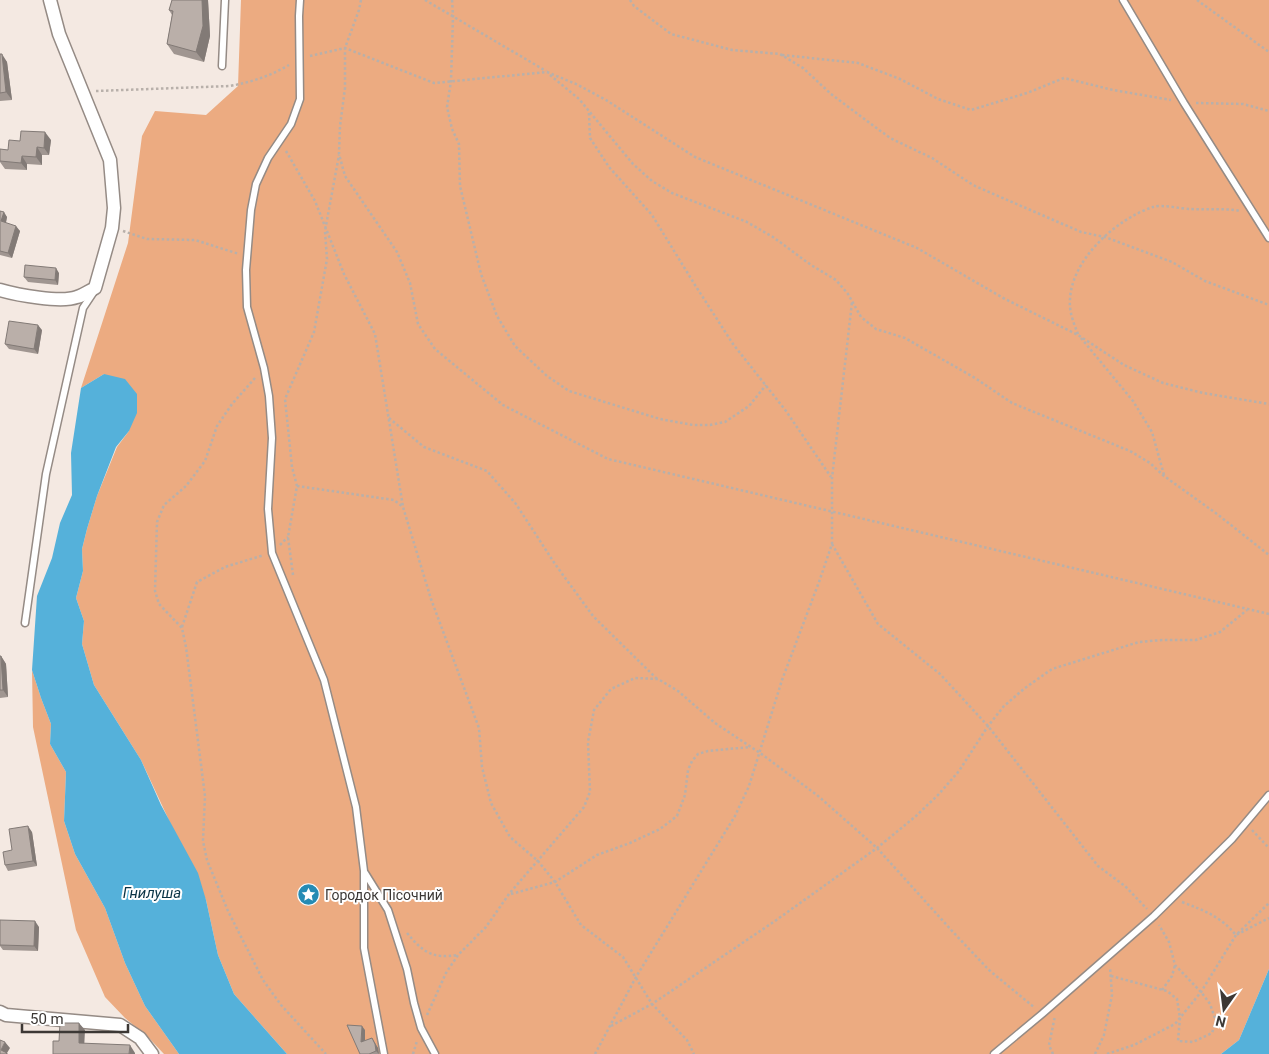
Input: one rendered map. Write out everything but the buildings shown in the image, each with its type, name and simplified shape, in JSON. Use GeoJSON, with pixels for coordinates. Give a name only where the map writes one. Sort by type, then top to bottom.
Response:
{"type":"FeatureCollection","features":[{"type":"Feature","properties":{"kind":"street"},"geometry":{"type":"LineString","coordinates":[[0,290],[35,296],[64,298],[78,297],[95,288],[112,228],[114,208],[110,160],[59,34],[50,0]]}},
{"type":"Feature","properties":{"kind":"street"},"geometry":{"type":"LineString","coordinates":[[0,1012],[6,1015],[120,1025],[140,1038],[152,1054]]}},
{"type":"Feature","properties":{"kind":"lane"},"geometry":{"type":"LineString","coordinates":[[222,66],[225,0]]}},
{"type":"Feature","properties":{"kind":"lane"},"geometry":{"type":"LineString","coordinates":[[300,0],[300,99],[291,124],[268,158],[256,184],[247,257],[246,307],[264,368],[269,396],[272,438],[268,509],[272,553],[324,680],[356,807],[364,871],[364,948],[384,1054]]}},
{"type":"Feature","properties":{"kind":"lane"},"geometry":{"type":"LineString","coordinates":[[1122,0],[1269,238]]}},
{"type":"Feature","properties":{"kind":"lane"},"geometry":{"type":"LineString","coordinates":[[25,623],[46,474],[83,308],[95,288]]}},
{"type":"Feature","properties":{"kind":"lane"},"geometry":{"type":"LineString","coordinates":[[994,1054],[1154,916],[1232,839],[1269,795]]}},
{"type":"Feature","properties":{"kind":"lane"},"geometry":{"type":"LineString","coordinates":[[364,871],[388,910],[407,969],[421,1028],[435,1054]]}},
{"type":"Feature","properties":{"kind":"path"},"geometry":{"type":"LineString","coordinates":[[293,576],[288,537],[297,486],[292,467],[285,398],[314,332],[327,259],[325,231],[339,154],[340,126],[345,88],[345,48],[361,0]]}},
{"type":"Feature","properties":{"kind":"path"},"geometry":{"type":"LineString","coordinates":[[426,0],[547,72],[576,84],[606,100],[695,157],[917,248],[1005,298],[1078,334],[1124,365],[1163,383],[1203,393],[1269,404]]}},
{"type":"Feature","properties":{"kind":"path"},"geometry":{"type":"LineString","coordinates":[[452,0],[451,81],[447,107],[452,129],[460,144],[460,186],[482,274],[497,316],[515,346],[546,376],[569,391],[660,419],[693,425],[710,425],[725,422],[749,406],[766,385]]}},
{"type":"Feature","properties":{"kind":"path"},"geometry":{"type":"LineString","coordinates":[[630,0],[634,6],[671,34],[732,50],[858,63],[900,79],[938,99],[971,110],[1027,93],[1064,78],[1113,90],[1184,103],[1243,104],[1269,111]]}},
{"type":"Feature","properties":{"kind":"path"},"geometry":{"type":"LineString","coordinates":[[1198,0],[1269,52]]}},
{"type":"Feature","properties":{"kind":"path"},"geometry":{"type":"LineString","coordinates":[[82,92],[230,86],[247,83],[271,75],[300,58],[345,48],[434,83],[547,72],[579,99],[633,164],[652,181],[672,193],[748,222],[773,236],[811,265],[836,280],[848,294],[861,317],[876,329],[905,338],[975,378],[1012,403],[1130,451],[1150,463],[1164,476],[1269,555]]}},
{"type":"Feature","properties":{"kind":"path"},"geometry":{"type":"LineString","coordinates":[[780,54],[803,68],[831,94],[890,138],[932,158],[973,185],[1081,232],[1104,237],[1172,262],[1205,281],[1269,305]]}},
{"type":"Feature","properties":{"kind":"path"},"geometry":{"type":"LineString","coordinates":[[589,111],[590,138],[609,167],[652,215],[733,344],[786,410],[832,478]]}},
{"type":"Feature","properties":{"kind":"path"},"geometry":{"type":"LineString","coordinates":[[280,141],[315,201],[325,231],[344,274],[375,334],[403,507],[430,599],[479,728],[482,767],[491,803],[510,837],[538,861],[555,882],[581,925],[623,957],[652,1004],[687,1040],[694,1054]]}},
{"type":"Feature","properties":{"kind":"path"},"geometry":{"type":"LineString","coordinates":[[339,154],[345,176],[398,252],[410,283],[418,324],[435,349],[503,404],[608,459],[1269,614]]}},
{"type":"Feature","properties":{"kind":"path"},"geometry":{"type":"LineString","coordinates":[[1164,476],[1152,432],[1132,402],[1078,334],[1072,321],[1070,300],[1075,280],[1093,247],[1129,219],[1154,207],[1192,210],[1233,209],[1255,214]]}},
{"type":"Feature","properties":{"kind":"path"},"geometry":{"type":"LineString","coordinates":[[112,228],[147,239],[195,240],[247,257]]}},
{"type":"Feature","properties":{"kind":"path"},"geometry":{"type":"LineString","coordinates":[[595,1054],[636,977],[735,816],[749,786],[782,680],[832,544],[832,478],[852,302]]}},
{"type":"Feature","properties":{"kind":"path"},"geometry":{"type":"LineString","coordinates":[[182,628],[159,604],[155,591],[157,522],[164,505],[186,486],[205,461],[216,426],[232,404],[264,368]]}},
{"type":"Feature","properties":{"kind":"path"},"geometry":{"type":"LineString","coordinates":[[388,417],[424,447],[487,471],[516,504],[593,616],[658,679],[678,691],[715,723],[760,753],[817,796],[877,848],[989,970],[1042,1014]]}},
{"type":"Feature","properties":{"kind":"path"},"geometry":{"type":"LineString","coordinates":[[297,486],[394,500],[403,507]]}},
{"type":"Feature","properties":{"kind":"path"},"geometry":{"type":"LineString","coordinates":[[288,537],[272,553],[225,567],[197,582],[182,628],[205,796],[203,841],[207,860],[228,910],[263,980],[281,1005],[326,1054]]}},
{"type":"Feature","properties":{"kind":"path"},"geometry":{"type":"LineString","coordinates":[[832,544],[878,624],[940,674],[988,726],[1098,866],[1125,886],[1154,916],[1169,942],[1175,965],[1210,1004],[1216,1021],[1212,1033],[1193,1042],[1178,1041],[1180,1018],[1176,999],[1167,991],[1111,976]]}},
{"type":"Feature","properties":{"kind":"path"},"geometry":{"type":"LineString","coordinates":[[611,1026],[652,1004],[775,922],[877,848],[938,795],[959,771],[988,726],[1004,706],[1052,669],[1139,642],[1196,640],[1220,632],[1247,610]]}},
{"type":"Feature","properties":{"kind":"path"},"geometry":{"type":"LineString","coordinates":[[413,1054],[421,1028],[446,973],[458,955],[486,927],[509,894],[584,807],[590,792],[588,742],[594,710],[611,689],[635,678],[658,679]]}},
{"type":"Feature","properties":{"kind":"path"},"geometry":{"type":"LineString","coordinates":[[509,894],[555,882],[597,855],[660,829],[677,816],[685,794],[688,770],[698,754],[708,751],[750,747]]}},
{"type":"Feature","properties":{"kind":"path"},"geometry":{"type":"LineString","coordinates":[[1245,824],[1269,848]]}},
{"type":"Feature","properties":{"kind":"path"},"geometry":{"type":"LineString","coordinates":[[1172,898],[1201,909],[1224,922],[1236,935]]}},
{"type":"Feature","properties":{"kind":"path"},"geometry":{"type":"LineString","coordinates":[[1106,1054],[1134,1045],[1175,1024],[1201,992],[1236,935],[1269,903]]}},
{"type":"Feature","properties":{"kind":"path"},"geometry":{"type":"LineString","coordinates":[[1236,935],[1269,918]]}},
{"type":"Feature","properties":{"kind":"path"},"geometry":{"type":"LineString","coordinates":[[405,931],[416,944],[429,954],[443,958],[458,955]]}},
{"type":"Feature","properties":{"kind":"path"},"geometry":{"type":"LineString","coordinates":[[1095,1054],[1104,1035],[1112,995],[1109,955]]}},
{"type":"Feature","properties":{"kind":"path"},"geometry":{"type":"LineString","coordinates":[[1162,990],[1172,976],[1175,965]]}},
{"type":"Feature","properties":{"kind":"path"},"geometry":{"type":"LineString","coordinates":[[1054,1054],[1049,1045],[1058,1000]]}},
{"type":"Feature","properties":{"kind":"shaded area"},"geometry":{"type":"Polygon","coordinates":[[[241,0],[1269,0],[1269,969],[1239,1040],[1221,1054],[287,1054],[234,994],[218,955],[206,900],[141,760],[94,685],[82,644],[84,621],[76,598],[83,571],[82,549],[97,496],[117,447],[129,431],[104,374],[81,388],[128,243],[142,136],[155,111],[206,115],[238,86],[241,0]]]}},
{"type":"Feature","properties":{"kind":"shaded area"},"geometry":{"type":"Polygon","coordinates":[[[32,670],[51,724],[50,744],[66,772],[64,821],[75,854],[105,908],[125,963],[145,1006],[179,1054],[164,1054],[105,997],[76,930],[33,727],[32,670]]]}},
{"type":"Feature","properties":{"kind":"water","name":"Гнилуша"},"geometry":{"type":"Polygon","coordinates":[[[104,374],[125,379],[137,394],[137,413],[129,431],[116,447],[97,496],[82,549],[83,571],[76,598],[84,621],[82,644],[94,685],[141,760],[161,805],[198,873],[218,955],[234,994],[287,1054],[179,1054],[145,1006],[125,963],[105,908],[75,854],[64,821],[66,772],[50,744],[51,724],[32,670],[37,596],[52,558],[60,523],[72,495],[71,453],[81,388],[104,374]]]}},
{"type":"Feature","properties":{"kind":"water"},"geometry":{"type":"Polygon","coordinates":[[[1269,969],[1269,1054],[1221,1054],[1239,1040],[1269,969]]]}},
{"type":"Feature","properties":{"kind":"place","name":"Городок Пісочний"},"geometry":{"type":"Point","coordinates":[309,895]}}]}
